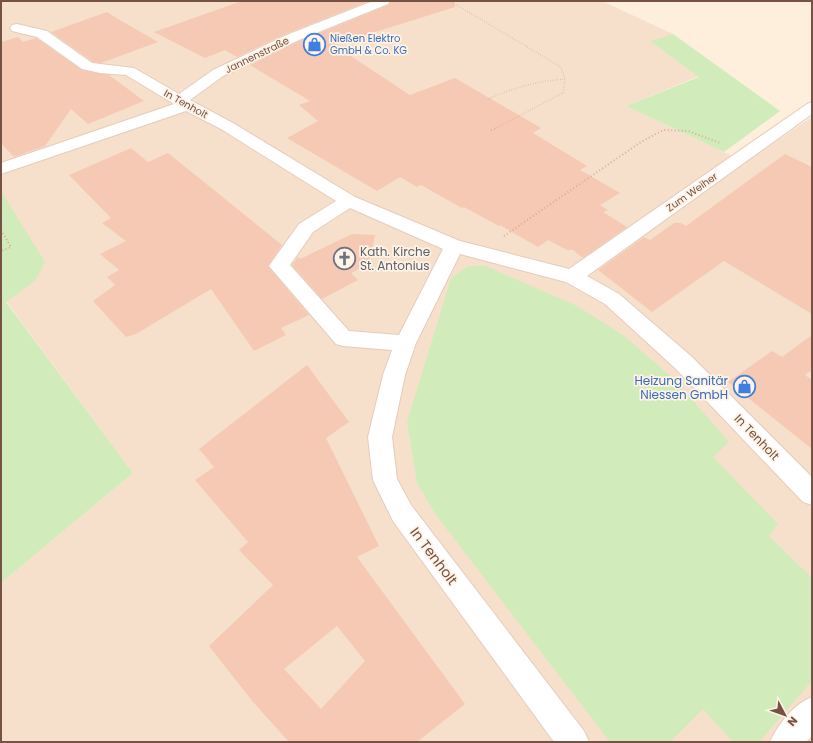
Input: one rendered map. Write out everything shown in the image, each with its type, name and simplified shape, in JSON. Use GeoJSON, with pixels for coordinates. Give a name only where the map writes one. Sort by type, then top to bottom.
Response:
{"type":"FeatureCollection","features":[{"type":"Feature","properties":{"kind":"street","name":"Jannenstraße"},"geometry":{"type":"LineString","coordinates":[[1,169],[183,103],[218,74],[294,37],[384,1]]}},
{"type":"Feature","properties":{"kind":"street","name":"In Tenholt"},"geometry":{"type":"LineString","coordinates":[[17,28],[42,34],[87,66],[100,69],[129,71],[183,103],[227,126],[349,201],[454,246],[572,277],[612,299],[684,363],[812,494]]}},
{"type":"Feature","properties":{"kind":"street","name":"Zum Weiher"},"geometry":{"type":"LineString","coordinates":[[572,277],[812,106]]}},
{"type":"Feature","properties":{"kind":"street"},"geometry":{"type":"LineString","coordinates":[[349,201],[306,228],[279,266],[343,338],[405,343]]}},
{"type":"Feature","properties":{"kind":"street","name":"In Tenholt"},"geometry":{"type":"LineString","coordinates":[[454,246],[405,343],[394,375],[380,437],[385,480],[402,513],[573,742]]}},
{"type":"Feature","properties":{"kind":"street"},"geometry":{"type":"LineString","coordinates":[[786,742],[812,712]]}},
{"type":"Feature","properties":{"kind":"path"},"geometry":{"type":"LineString","coordinates":[[450,1],[561,67],[565,79],[563,92],[491,130]]}},
{"type":"Feature","properties":{"kind":"path"},"geometry":{"type":"LineString","coordinates":[[488,99],[512,87],[543,80],[565,79]]}},
{"type":"Feature","properties":{"kind":"path"},"geometry":{"type":"LineString","coordinates":[[487,255],[505,235],[641,142],[663,130],[688,130],[745,154]]}},
{"type":"Feature","properties":{"kind":"path"},"geometry":{"type":"LineString","coordinates":[[1,230],[12,247],[1,251]]}},
{"type":"Feature","properties":{"kind":"shaded area"},"geometry":{"type":"Polygon","coordinates":[[[1,1],[602,1],[673,34],[651,41],[699,76],[626,106],[745,162],[812,117],[812,742],[1,742],[1,583],[133,473],[6,301],[35,281],[1,292],[1,1]]]}},
{"type":"Feature","properties":{"kind":"green space"},"geometry":{"type":"Polygon","coordinates":[[[673,34],[780,111],[724,152],[626,106],[699,77],[650,41],[673,34]]]}},
{"type":"Feature","properties":{"kind":"green space"},"geometry":{"type":"Polygon","coordinates":[[[1,191],[45,262],[35,281],[6,302],[133,473],[1,583],[1,191]]]}},
{"type":"Feature","properties":{"kind":"green space"},"geometry":{"type":"Polygon","coordinates":[[[468,266],[486,266],[577,306],[623,335],[675,380],[729,442],[713,457],[778,524],[769,536],[812,578],[812,681],[759,742],[733,742],[703,709],[672,740],[673,742],[610,742],[436,515],[417,483],[407,422],[451,278],[468,266]]]}},
{"type":"Feature","properties":{"kind":"building"},"geometry":{"type":"Polygon","coordinates":[[[242,1],[369,1],[288,33],[237,57],[225,50],[205,58],[154,32],[242,1]]]}},
{"type":"Feature","properties":{"kind":"building"},"geometry":{"type":"Polygon","coordinates":[[[391,1],[454,1],[455,7],[334,45],[410,95],[455,78],[541,128],[533,133],[587,166],[580,170],[620,193],[600,205],[608,210],[603,212],[627,227],[583,258],[573,250],[567,250],[548,240],[538,247],[500,225],[499,226],[464,207],[462,208],[421,185],[417,187],[400,177],[377,191],[287,138],[318,121],[299,105],[310,101],[250,65],[300,41],[389,5],[391,1]]]}},
{"type":"Feature","properties":{"kind":"building"},"geometry":{"type":"Polygon","coordinates":[[[107,12],[158,42],[101,63],[93,62],[51,32],[107,12]]]}},
{"type":"Feature","properties":{"kind":"building"},"geometry":{"type":"Polygon","coordinates":[[[18,37],[23,42],[36,38],[82,70],[109,75],[144,101],[88,124],[71,109],[45,146],[14,157],[1,143],[1,42],[18,37]]]}},
{"type":"Feature","properties":{"kind":"building"},"geometry":{"type":"Polygon","coordinates":[[[131,148],[148,162],[168,153],[282,245],[268,266],[309,315],[281,328],[286,335],[254,351],[211,289],[136,334],[126,337],[93,301],[115,285],[107,277],[119,270],[100,254],[126,241],[102,223],[111,218],[69,175],[131,148]]]}},
{"type":"Feature","properties":{"kind":"building"},"geometry":{"type":"Polygon","coordinates":[[[785,154],[812,167],[812,314],[724,261],[652,312],[598,270],[644,237],[650,240],[674,223],[681,223],[686,226],[785,154]]]}},
{"type":"Feature","properties":{"kind":"building","name":"Kath. Kirche St. Antonius"},"geometry":{"type":"Polygon","coordinates":[[[352,234],[375,235],[369,264],[351,273],[358,280],[322,299],[292,265],[298,257],[300,259],[352,234]]]}},
{"type":"Feature","properties":{"kind":"building"},"geometry":{"type":"Polygon","coordinates":[[[812,335],[812,370],[805,375],[812,380],[812,449],[728,382],[772,351],[782,357],[812,335]]]}},
{"type":"Feature","properties":{"kind":"building"},"geometry":{"type":"Polygon","coordinates":[[[307,365],[349,422],[326,438],[379,546],[357,557],[465,704],[417,742],[289,742],[253,702],[209,646],[273,585],[239,550],[248,542],[195,480],[214,467],[199,449],[307,365]],[[337,626],[284,669],[321,709],[365,661],[337,626]]]}},
{"type":"Feature","properties":{"kind":"place","name":"Nießen Elektro GmbH & Co. KG"},"geometry":{"type":"Point","coordinates":[315,44]}},
{"type":"Feature","properties":{"kind":"place","name":"Kath. Kirche St. Antonius"},"geometry":{"type":"Point","coordinates":[344,258]}},
{"type":"Feature","properties":{"kind":"place","name":"Heizung Sanitär Niessen GmbH"},"geometry":{"type":"Point","coordinates":[744,387]}}]}
